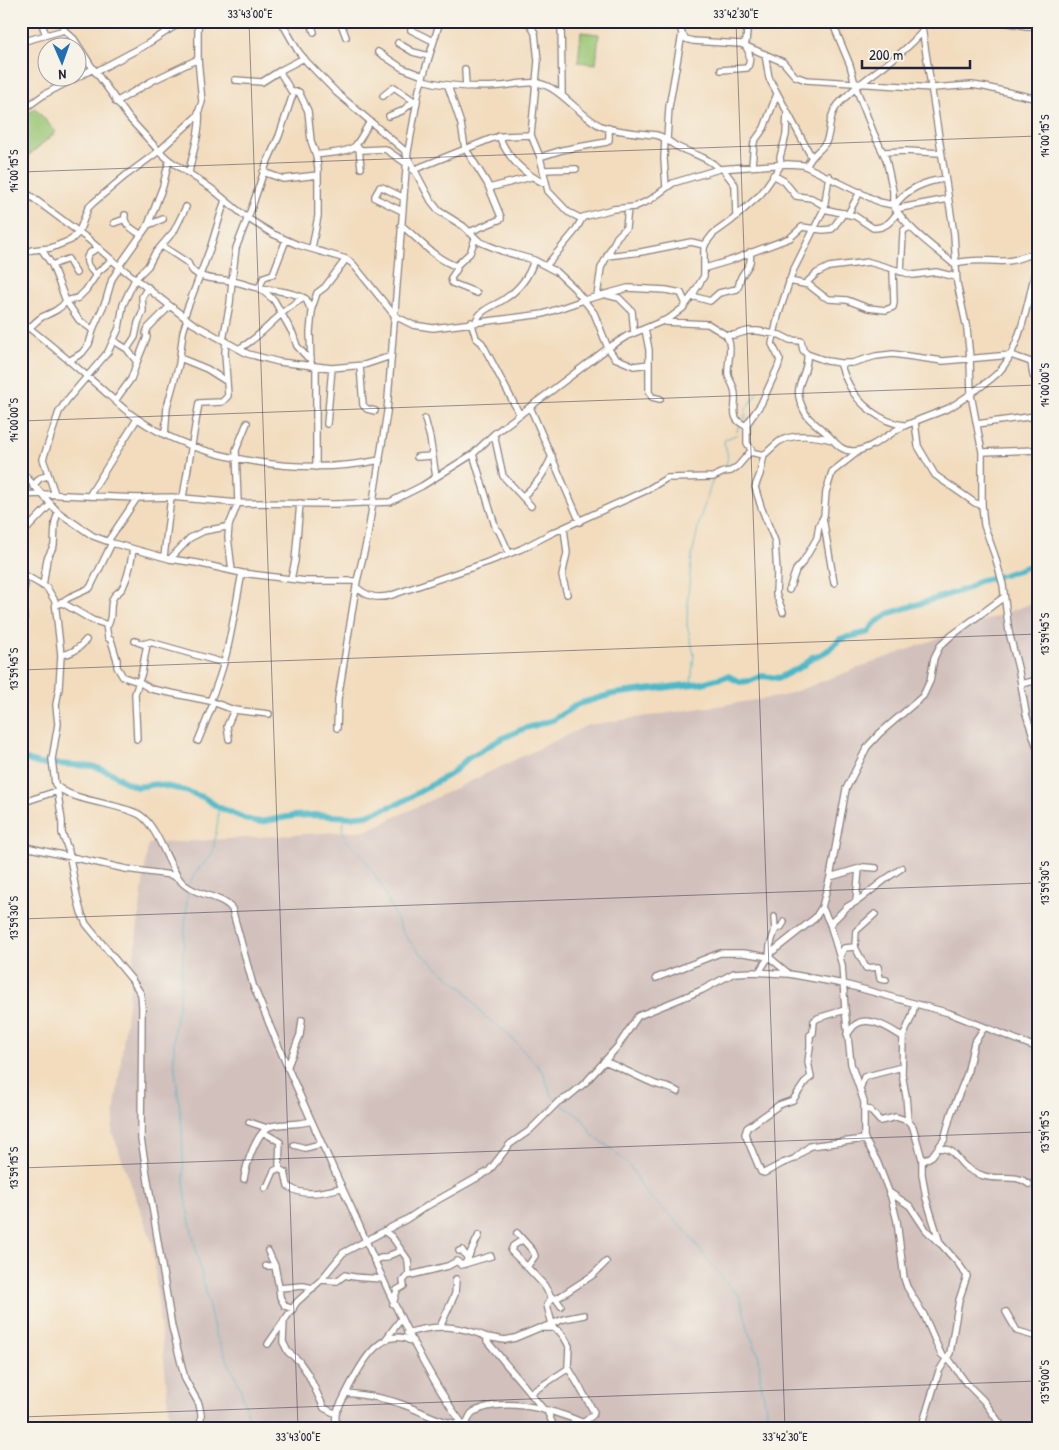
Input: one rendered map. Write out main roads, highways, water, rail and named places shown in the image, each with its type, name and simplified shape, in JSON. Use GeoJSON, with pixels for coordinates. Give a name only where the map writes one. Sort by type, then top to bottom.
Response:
{"type":"FeatureCollection","features":[{"type":"Feature","properties":{"kind":"waterway"},"geometry":{"type":"LineString","coordinates":[[744,423],[746,409],[757,393]]}},
{"type":"Feature","properties":{"kind":"waterway"},"geometry":{"type":"LineString","coordinates":[[720,471],[727,461],[725,439],[736,435],[740,425]]}},
{"type":"Feature","properties":{"kind":"waterway"},"geometry":{"type":"LineString","coordinates":[[691,684],[694,654],[687,625],[692,555],[700,519],[713,479]]}},
{"type":"Feature","properties":{"kind":"waterway"},"geometry":{"type":"LineString","coordinates":[[1004,575],[1038,563]]}},
{"type":"Feature","properties":{"kind":"waterway"},"geometry":{"type":"LineString","coordinates":[[55,764],[92,766],[112,773],[125,782],[137,787],[156,784],[179,789],[203,797],[218,807],[249,820],[260,822],[293,816],[350,817],[367,815],[400,803],[452,773],[468,758],[501,739],[523,729],[553,720],[578,704],[613,694],[702,683],[728,676],[740,682],[750,681],[762,676],[779,678],[804,665],[812,657],[830,649],[840,639],[869,632],[874,624],[890,613],[969,588],[978,581],[998,576]]}},
{"type":"Feature","properties":{"kind":"waterway"},"geometry":{"type":"LineString","coordinates":[[21,758],[39,764],[49,764]]}},
{"type":"Feature","properties":{"kind":"waterway"},"geometry":{"type":"LineString","coordinates":[[189,884],[197,870],[213,852],[218,807]]}},
{"type":"Feature","properties":{"kind":"waterway"},"geometry":{"type":"LineString","coordinates":[[345,817],[342,829],[348,842],[363,857],[379,881],[403,933],[418,951],[465,990],[483,1015],[506,1032],[543,1072],[551,1094],[556,1101]]}},
{"type":"Feature","properties":{"kind":"waterway"},"geometry":{"type":"LineString","coordinates":[[188,889],[180,997],[174,1029],[174,1060],[182,1127],[184,1182],[189,1218],[215,1333],[240,1387],[252,1429]]}},
{"type":"Feature","properties":{"kind":"waterway"},"geometry":{"type":"LineString","coordinates":[[559,1103],[582,1118],[594,1137],[612,1149],[632,1169],[644,1191],[683,1228],[732,1290],[740,1296],[749,1332],[759,1357],[760,1377],[770,1429]]}}]}
